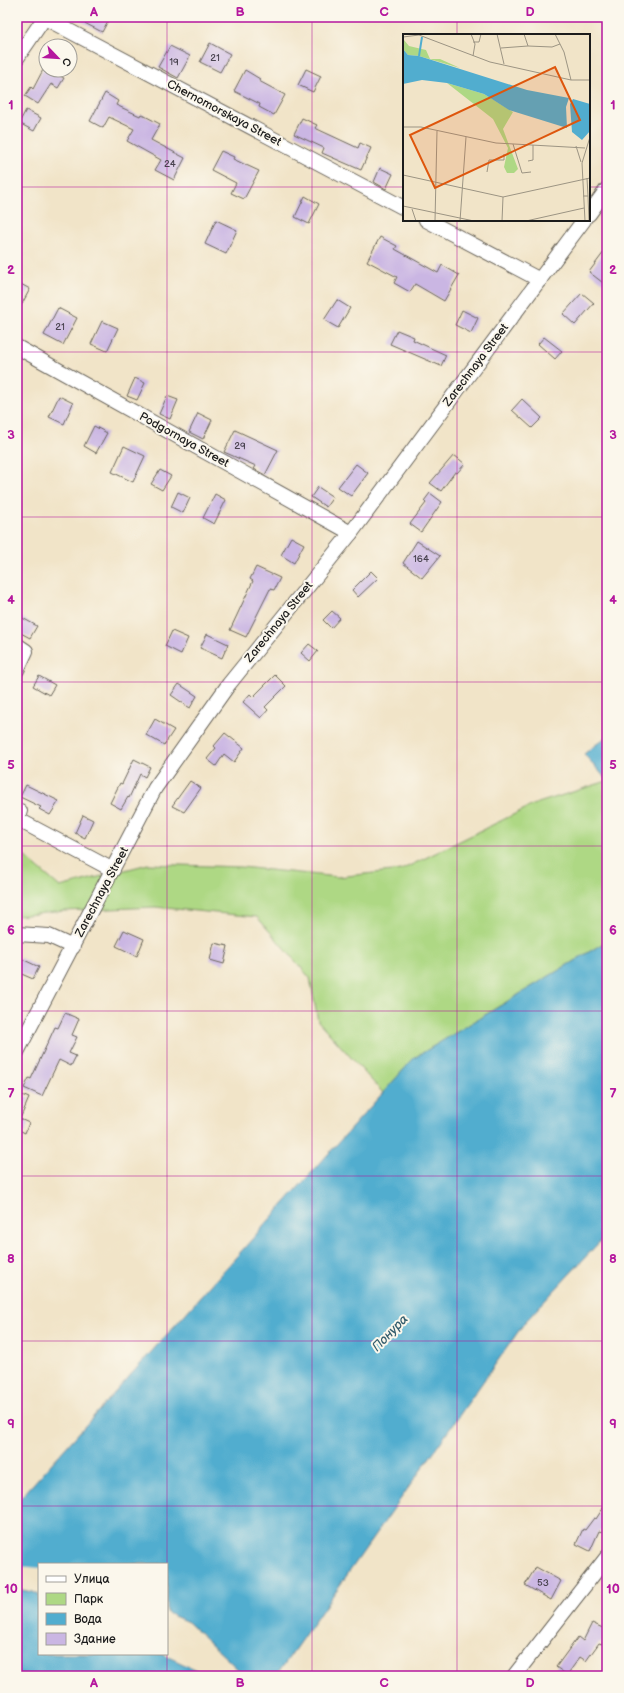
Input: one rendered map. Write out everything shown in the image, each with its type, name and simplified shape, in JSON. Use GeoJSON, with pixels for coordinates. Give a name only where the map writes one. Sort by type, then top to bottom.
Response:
{"type":"FeatureCollection","features":[{"type":"Feature","properties":{"kind":"street"},"geometry":{"type":"LineString","coordinates":[[17,58],[44,17]]}},
{"type":"Feature","properties":{"kind":"street","name":"Chernomorskaya Street"},"geometry":{"type":"LineString","coordinates":[[44,17],[403,207]]}},
{"type":"Feature","properties":{"kind":"street"},"geometry":{"type":"LineString","coordinates":[[590,213],[607,189]]}},
{"type":"Feature","properties":{"kind":"street"},"geometry":{"type":"LineString","coordinates":[[428,221],[540,280]]}},
{"type":"Feature","properties":{"kind":"street","name":"Zarechnaya Street"},"geometry":{"type":"LineString","coordinates":[[17,1052],[156,788],[229,684],[351,533],[583,221]]}},
{"type":"Feature","properties":{"kind":"street","name":"Podgornaya Street"},"geometry":{"type":"LineString","coordinates":[[17,347],[351,533]]}},
{"type":"Feature","properties":{"kind":"street"},"geometry":{"type":"LineString","coordinates":[[17,645],[26,651],[17,670]]}},
{"type":"Feature","properties":{"kind":"street"},"geometry":{"type":"LineString","coordinates":[[18,816],[113,870]]}},
{"type":"Feature","properties":{"kind":"street"},"geometry":{"type":"LineString","coordinates":[[17,934],[49,936],[73,947]]}},
{"type":"Feature","properties":{"kind":"street"},"geometry":{"type":"LineString","coordinates":[[514,1676],[607,1557]]}},
{"type":"Feature","properties":{"kind":"green space"},"geometry":{"type":"Polygon","coordinates":[[[607,781],[607,941],[414,1058],[383,1093],[318,1021],[310,978],[257,917],[155,907],[64,911],[17,916],[17,850],[60,887],[148,864],[241,867],[338,877],[401,870],[535,804],[607,781]]]}},
{"type":"Feature","properties":{"kind":"water"},"geometry":{"type":"Polygon","coordinates":[[[607,736],[607,780],[584,754],[607,736]]]}},
{"type":"Feature","properties":{"kind":"water"},"geometry":{"type":"Polygon","coordinates":[[[607,941],[607,1234],[525,1322],[276,1676],[245,1676],[188,1622],[168,1613],[168,1563],[52,1563],[17,1548],[17,1502],[414,1058],[607,941]]]}},
{"type":"Feature","properties":{"kind":"water"},"geometry":{"type":"Polygon","coordinates":[[[17,1589],[38,1594],[38,1655],[164,1655],[198,1671],[204,1676],[17,1676],[17,1589]]]}},
{"type":"Feature","properties":{"kind":"building"},"geometry":{"type":"Polygon","coordinates":[[[73,17],[110,17],[102,32],[73,17]]]}},
{"type":"Feature","properties":{"kind":"building"},"geometry":{"type":"Polygon","coordinates":[[[210,43],[230,54],[220,72],[200,62],[210,43]]]}},
{"type":"Feature","properties":{"kind":"building"},"geometry":{"type":"Polygon","coordinates":[[[170,46],[190,56],[178,78],[158,67],[170,46]]]}},
{"type":"Feature","properties":{"kind":"building"},"geometry":{"type":"Polygon","coordinates":[[[306,69],[321,76],[313,92],[298,85],[306,69]]]}},
{"type":"Feature","properties":{"kind":"building"},"geometry":{"type":"Polygon","coordinates":[[[245,70],[260,79],[259,81],[285,95],[274,115],[259,107],[260,104],[234,91],[245,70]]]}},
{"type":"Feature","properties":{"kind":"building"},"geometry":{"type":"Polygon","coordinates":[[[39,78],[64,78],[58,88],[51,84],[38,104],[25,96],[31,87],[33,89],[39,78]]]}},
{"type":"Feature","properties":{"kind":"building"},"geometry":{"type":"Polygon","coordinates":[[[105,93],[118,101],[116,105],[140,116],[141,114],[160,124],[151,140],[185,158],[174,180],[155,170],[161,160],[127,141],[134,129],[109,117],[103,128],[90,121],[105,93]]]}},
{"type":"Feature","properties":{"kind":"building"},"geometry":{"type":"Polygon","coordinates":[[[26,110],[41,118],[34,131],[19,123],[26,110]]]}},
{"type":"Feature","properties":{"kind":"building"},"geometry":{"type":"Polygon","coordinates":[[[302,118],[317,125],[315,128],[358,148],[360,143],[371,148],[361,170],[322,153],[324,148],[294,134],[302,118]]]}},
{"type":"Feature","properties":{"kind":"building"},"geometry":{"type":"Polygon","coordinates":[[[221,151],[234,157],[233,159],[259,171],[244,199],[231,193],[236,183],[211,170],[221,151]]]}},
{"type":"Feature","properties":{"kind":"building"},"geometry":{"type":"Polygon","coordinates":[[[380,168],[393,174],[386,189],[374,182],[380,168]]]}},
{"type":"Feature","properties":{"kind":"building"},"geometry":{"type":"Polygon","coordinates":[[[305,196],[319,204],[309,224],[295,217],[305,196]]]}},
{"type":"Feature","properties":{"kind":"building"},"geometry":{"type":"Polygon","coordinates":[[[216,220],[237,230],[226,254],[205,244],[216,220]]]}},
{"type":"Feature","properties":{"kind":"building"},"geometry":{"type":"Polygon","coordinates":[[[380,237],[397,246],[395,249],[438,273],[442,265],[459,275],[444,301],[415,284],[410,292],[394,283],[397,277],[367,261],[380,237]]]}},
{"type":"Feature","properties":{"kind":"building"},"geometry":{"type":"Polygon","coordinates":[[[607,248],[607,286],[589,272],[607,248]]]}},
{"type":"Feature","properties":{"kind":"building"},"geometry":{"type":"Polygon","coordinates":[[[17,282],[30,289],[17,313],[17,282]]]}},
{"type":"Feature","properties":{"kind":"building"},"geometry":{"type":"Polygon","coordinates":[[[582,293],[594,303],[575,325],[563,314],[582,293]]]}},
{"type":"Feature","properties":{"kind":"building"},"geometry":{"type":"Polygon","coordinates":[[[337,300],[350,308],[338,328],[324,320],[337,300]]]}},
{"type":"Feature","properties":{"kind":"building"},"geometry":{"type":"Polygon","coordinates":[[[58,308],[77,318],[63,345],[44,335],[58,308]]]}},
{"type":"Feature","properties":{"kind":"building"},"geometry":{"type":"Polygon","coordinates":[[[462,310],[478,318],[471,333],[455,325],[462,310]]]}},
{"type":"Feature","properties":{"kind":"building"},"geometry":{"type":"Polygon","coordinates":[[[102,321],[118,328],[107,351],[91,344],[102,321]]]}},
{"type":"Feature","properties":{"kind":"building"},"geometry":{"type":"Polygon","coordinates":[[[397,330],[414,337],[413,340],[446,355],[441,366],[390,344],[397,330]]]}},
{"type":"Feature","properties":{"kind":"building"},"geometry":{"type":"Polygon","coordinates":[[[544,337],[562,351],[555,359],[538,344],[544,337]]]}},
{"type":"Feature","properties":{"kind":"building"},"geometry":{"type":"Polygon","coordinates":[[[135,378],[145,383],[137,400],[127,396],[135,378]]]}},
{"type":"Feature","properties":{"kind":"building"},"geometry":{"type":"Polygon","coordinates":[[[59,396],[73,403],[64,424],[49,417],[59,396]]]}},
{"type":"Feature","properties":{"kind":"building"},"geometry":{"type":"Polygon","coordinates":[[[167,396],[178,400],[170,419],[159,414],[167,396]]]}},
{"type":"Feature","properties":{"kind":"building"},"geometry":{"type":"Polygon","coordinates":[[[522,399],[542,418],[532,428],[512,410],[522,399]]]}},
{"type":"Feature","properties":{"kind":"building"},"geometry":{"type":"Polygon","coordinates":[[[198,413],[212,420],[203,439],[189,432],[198,413]]]}},
{"type":"Feature","properties":{"kind":"building"},"geometry":{"type":"Polygon","coordinates":[[[94,426],[107,433],[96,453],[84,446],[94,426]]]}},
{"type":"Feature","properties":{"kind":"building"},"geometry":{"type":"Polygon","coordinates":[[[235,430],[278,450],[265,475],[254,469],[256,466],[224,452],[235,430]]]}},
{"type":"Feature","properties":{"kind":"building"},"geometry":{"type":"Polygon","coordinates":[[[124,446],[145,456],[133,482],[112,472],[124,446]]]}},
{"type":"Feature","properties":{"kind":"building"},"geometry":{"type":"Polygon","coordinates":[[[454,455],[465,464],[457,473],[455,472],[441,491],[430,483],[454,455]]]}},
{"type":"Feature","properties":{"kind":"building"},"geometry":{"type":"Polygon","coordinates":[[[356,464],[368,473],[351,496],[338,487],[356,464]]]}},
{"type":"Feature","properties":{"kind":"building"},"geometry":{"type":"Polygon","coordinates":[[[160,470],[171,476],[162,490],[151,484],[160,470]]]}},
{"type":"Feature","properties":{"kind":"building"},"geometry":{"type":"Polygon","coordinates":[[[318,487],[333,497],[326,507],[311,497],[318,487]]]}},
{"type":"Feature","properties":{"kind":"building"},"geometry":{"type":"Polygon","coordinates":[[[178,492],[190,498],[183,513],[171,507],[178,492]]]}},
{"type":"Feature","properties":{"kind":"building"},"geometry":{"type":"Polygon","coordinates":[[[430,493],[442,502],[421,532],[410,524],[426,503],[424,501],[430,493]]]}},
{"type":"Feature","properties":{"kind":"building"},"geometry":{"type":"Polygon","coordinates":[[[215,494],[226,500],[214,524],[203,518],[215,494]]]}},
{"type":"Feature","properties":{"kind":"building"},"geometry":{"type":"Polygon","coordinates":[[[291,537],[304,544],[294,563],[281,555],[291,537]]]}},
{"type":"Feature","properties":{"kind":"building"},"geometry":{"type":"Polygon","coordinates":[[[417,541],[440,556],[422,578],[403,563],[417,541]]]}},
{"type":"Feature","properties":{"kind":"building"},"geometry":{"type":"Polygon","coordinates":[[[256,567],[280,578],[274,590],[270,589],[246,637],[230,630],[253,581],[250,579],[256,567]]]}},
{"type":"Feature","properties":{"kind":"building"},"geometry":{"type":"Polygon","coordinates":[[[371,571],[378,578],[358,597],[352,590],[371,571]]]}},
{"type":"Feature","properties":{"kind":"building"},"geometry":{"type":"Polygon","coordinates":[[[332,611],[340,618],[331,628],[323,620],[332,611]]]}},
{"type":"Feature","properties":{"kind":"building"},"geometry":{"type":"Polygon","coordinates":[[[17,615],[37,626],[30,638],[17,631],[17,615]]]}},
{"type":"Feature","properties":{"kind":"building"},"geometry":{"type":"Polygon","coordinates":[[[172,631],[188,638],[181,654],[165,646],[172,631]]]}},
{"type":"Feature","properties":{"kind":"building"},"geometry":{"type":"Polygon","coordinates":[[[207,634],[228,644],[222,658],[200,648],[207,634]]]}},
{"type":"Feature","properties":{"kind":"building"},"geometry":{"type":"Polygon","coordinates":[[[309,644],[318,651],[310,661],[301,653],[309,644]]]}},
{"type":"Feature","properties":{"kind":"building"},"geometry":{"type":"Polygon","coordinates":[[[275,675],[286,686],[265,707],[268,710],[261,718],[243,702],[250,694],[253,697],[275,675]]]}},
{"type":"Feature","properties":{"kind":"building"},"geometry":{"type":"Polygon","coordinates":[[[39,676],[55,685],[49,695],[33,686],[39,676]]]}},
{"type":"Feature","properties":{"kind":"building"},"geometry":{"type":"Polygon","coordinates":[[[179,684],[197,696],[190,708],[171,695],[179,684]]]}},
{"type":"Feature","properties":{"kind":"building"},"geometry":{"type":"Polygon","coordinates":[[[155,719],[174,730],[164,745],[146,735],[155,719]]]}},
{"type":"Feature","properties":{"kind":"building"},"geometry":{"type":"Polygon","coordinates":[[[225,733],[244,748],[234,762],[224,754],[216,766],[207,759],[216,748],[214,746],[225,733]]]}},
{"type":"Feature","properties":{"kind":"building"},"geometry":{"type":"Polygon","coordinates":[[[134,759],[150,767],[145,777],[140,774],[129,798],[128,797],[121,809],[110,803],[120,783],[122,784],[134,759]]]}},
{"type":"Feature","properties":{"kind":"building"},"geometry":{"type":"Polygon","coordinates":[[[190,781],[201,788],[184,812],[172,806],[190,781]]]}},
{"type":"Feature","properties":{"kind":"building"},"geometry":{"type":"Polygon","coordinates":[[[26,785],[59,801],[50,815],[39,809],[41,807],[20,797],[26,785]]]}},
{"type":"Feature","properties":{"kind":"building"},"geometry":{"type":"Polygon","coordinates":[[[83,815],[93,820],[85,838],[75,833],[83,815]]]}},
{"type":"Feature","properties":{"kind":"building"},"geometry":{"type":"Polygon","coordinates":[[[124,930],[144,939],[137,956],[116,946],[124,930]]]}},
{"type":"Feature","properties":{"kind":"building"},"geometry":{"type":"Polygon","coordinates":[[[214,943],[228,946],[224,964],[210,960],[214,943]]]}},
{"type":"Feature","properties":{"kind":"building"},"geometry":{"type":"Polygon","coordinates":[[[20,958],[39,967],[33,979],[17,972],[17,965],[20,958]]]}},
{"type":"Feature","properties":{"kind":"building"},"geometry":{"type":"Polygon","coordinates":[[[65,1013],[79,1019],[72,1035],[77,1037],[69,1053],[76,1056],[71,1066],[59,1060],[42,1096],[24,1088],[29,1078],[31,1079],[55,1027],[58,1028],[65,1013]]]}},
{"type":"Feature","properties":{"kind":"building"},"geometry":{"type":"Polygon","coordinates":[[[17,1093],[29,1098],[20,1119],[29,1123],[25,1133],[17,1129],[17,1093]]]}},
{"type":"Feature","properties":{"kind":"building"},"geometry":{"type":"Polygon","coordinates":[[[607,1502],[607,1524],[602,1532],[599,1531],[590,1551],[576,1544],[583,1529],[585,1530],[594,1518],[596,1519],[607,1502]]]}},
{"type":"Feature","properties":{"kind":"building"},"geometry":{"type":"Polygon","coordinates":[[[536,1567],[561,1581],[551,1600],[525,1585],[536,1567]]]}},
{"type":"Feature","properties":{"kind":"building"},"geometry":{"type":"Polygon","coordinates":[[[592,1623],[607,1630],[602,1644],[599,1643],[586,1661],[580,1657],[567,1675],[556,1667],[578,1637],[583,1641],[592,1623]]]}},
{"type":"Feature","properties":{"kind":"waterway","name":"Понура"},"geometry":{"type":"LineString","coordinates":[[17,1554],[66,1558]]}}]}
